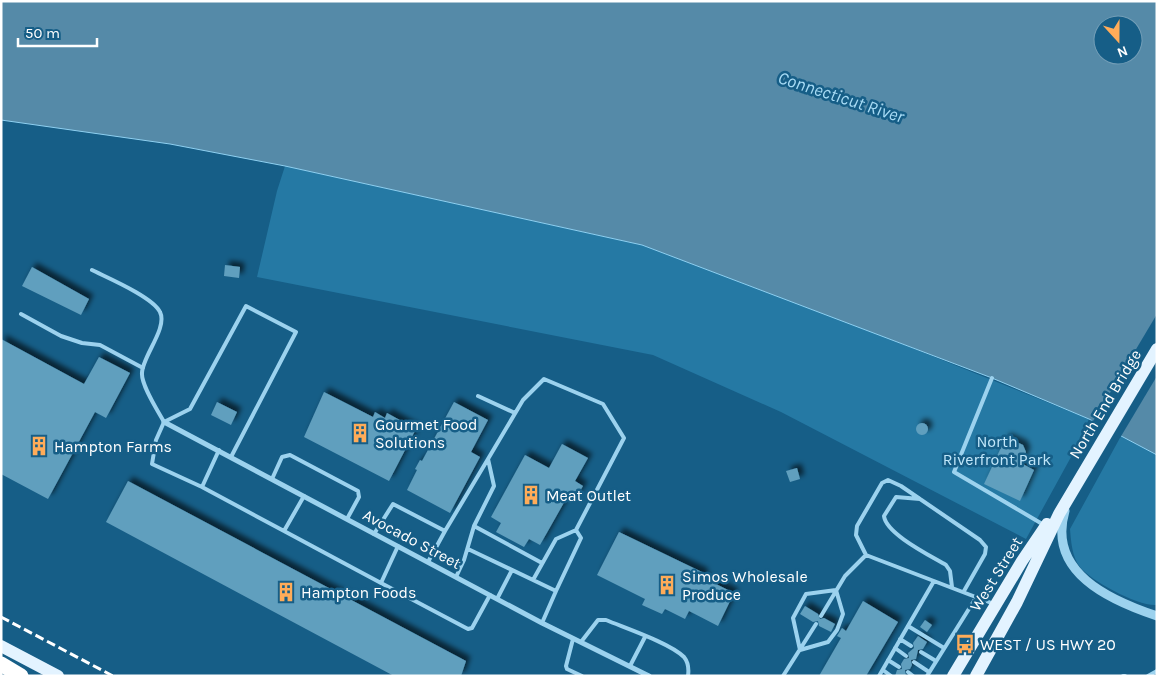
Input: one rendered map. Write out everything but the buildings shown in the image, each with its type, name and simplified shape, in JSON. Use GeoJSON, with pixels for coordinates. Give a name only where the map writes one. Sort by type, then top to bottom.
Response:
{"type":"FeatureCollection","features":[{"type":"Feature","properties":{"kind":"highway"},"geometry":{"type":"LineString","coordinates":[[4,666],[21,676]]}},
{"type":"Feature","properties":{"kind":"main road","name":"North End Bridge"},"geometry":{"type":"LineString","coordinates":[[1081,475],[1157,349]]}},
{"type":"Feature","properties":{"kind":"main road","name":"West Street"},"geometry":{"type":"LineString","coordinates":[[976,676],[1011,613],[1081,475]]}},
{"type":"Feature","properties":{"kind":"main road","name":"West Street"},"geometry":{"type":"LineString","coordinates":[[953,676],[1046,526],[1071,492]]}},
{"type":"Feature","properties":{"kind":"main road"},"geometry":{"type":"LineString","coordinates":[[996,605],[1011,613]]}},
{"type":"Feature","properties":{"kind":"main road"},"geometry":{"type":"LineString","coordinates":[[1,646],[58,676]]}},
{"type":"Feature","properties":{"kind":"street","name":"Avocado Street"},"geometry":{"type":"LineString","coordinates":[[164,422],[231,456],[490,596],[649,676]]}},
{"type":"Feature","properties":{"kind":"street"},"geometry":{"type":"LineString","coordinates":[[1071,492],[1062,520],[1061,536],[1064,552],[1070,564],[1078,574],[1104,592],[1132,607],[1157,616]]}},
{"type":"Feature","properties":{"kind":"lane"},"geometry":{"type":"LineString","coordinates":[[92,270],[152,302],[160,311],[161,322],[142,375],[164,422]]}},
{"type":"Feature","properties":{"kind":"lane"},"geometry":{"type":"LineString","coordinates":[[231,456],[296,332],[246,306],[190,409],[164,422],[156,440],[152,464],[202,487],[468,629],[472,628],[490,596]]}},
{"type":"Feature","properties":{"kind":"lane"},"geometry":{"type":"LineString","coordinates":[[21,314],[61,336],[82,343],[100,345],[143,368]]}},
{"type":"Feature","properties":{"kind":"lane"},"geometry":{"type":"LineString","coordinates":[[992,378],[954,472],[1046,526]]}},
{"type":"Feature","properties":{"kind":"lane"},"geometry":{"type":"LineString","coordinates":[[428,562],[523,400],[544,379],[603,404],[624,438],[576,530],[556,539],[533,580]]}},
{"type":"Feature","properties":{"kind":"lane"},"geometry":{"type":"LineString","coordinates":[[478,396],[515,413]]}},
{"type":"Feature","properties":{"kind":"lane"},"geometry":{"type":"LineString","coordinates":[[202,487],[219,450]]}},
{"type":"Feature","properties":{"kind":"lane"},"geometry":{"type":"LineString","coordinates":[[272,479],[282,457],[290,455],[358,491],[359,496],[347,519]]}},
{"type":"Feature","properties":{"kind":"lane"},"geometry":{"type":"LineString","coordinates":[[456,577],[468,549],[474,526],[494,486],[488,459]]}},
{"type":"Feature","properties":{"kind":"lane"},"geometry":{"type":"LineString","coordinates":[[964,591],[985,554],[986,547],[980,540],[901,486],[888,480],[882,483],[857,526],[856,535],[866,554],[996,605]]}},
{"type":"Feature","properties":{"kind":"lane"},"geometry":{"type":"LineString","coordinates":[[284,530],[304,496]]}},
{"type":"Feature","properties":{"kind":"lane"},"geometry":{"type":"LineString","coordinates":[[920,499],[896,497],[884,516],[884,522],[893,531],[946,565],[950,571],[952,587]]}},
{"type":"Feature","properties":{"kind":"lane"},"geometry":{"type":"LineString","coordinates":[[374,534],[393,504],[445,532]]}},
{"type":"Feature","properties":{"kind":"lane"},"geometry":{"type":"LineString","coordinates":[[474,526],[542,563]]}},
{"type":"Feature","properties":{"kind":"lane"},"geometry":{"type":"LineString","coordinates":[[542,623],[581,538],[576,530]]}},
{"type":"Feature","properties":{"kind":"lane"},"geometry":{"type":"LineString","coordinates":[[381,583],[398,546]]}},
{"type":"Feature","properties":{"kind":"lane"},"geometry":{"type":"LineString","coordinates":[[468,549],[556,591]]}},
{"type":"Feature","properties":{"kind":"lane"},"geometry":{"type":"LineString","coordinates":[[821,616],[845,576],[866,554]]}},
{"type":"Feature","properties":{"kind":"lane"},"geometry":{"type":"LineString","coordinates":[[497,599],[512,570]]}},
{"type":"Feature","properties":{"kind":"lane"},"geometry":{"type":"LineString","coordinates":[[879,676],[934,581]]}},
{"type":"Feature","properties":{"kind":"lane"},"geometry":{"type":"LineString","coordinates":[[800,650],[794,618],[806,594],[836,590]]}},
{"type":"Feature","properties":{"kind":"lane"},"geometry":{"type":"LineString","coordinates":[[800,650],[828,642],[837,630],[843,614],[836,590]]}},
{"type":"Feature","properties":{"kind":"lane"},"geometry":{"type":"LineString","coordinates":[[914,662],[928,674],[977,596]]}},
{"type":"Feature","properties":{"kind":"lane"},"geometry":{"type":"LineString","coordinates":[[580,642],[598,620],[606,620],[668,647],[684,657],[688,664],[688,676]]}},
{"type":"Feature","properties":{"kind":"lane"},"geometry":{"type":"LineString","coordinates":[[783,676],[816,624]]}},
{"type":"Feature","properties":{"kind":"lane"},"geometry":{"type":"LineString","coordinates":[[908,626],[944,648]]}},
{"type":"Feature","properties":{"kind":"lane"},"geometry":{"type":"LineString","coordinates":[[630,666],[645,637]]}},
{"type":"Feature","properties":{"kind":"lane"},"geometry":{"type":"LineString","coordinates":[[574,639],[566,666],[567,669],[582,676]]}},
{"type":"Feature","properties":{"kind":"lane"},"geometry":{"type":"LineString","coordinates":[[900,640],[911,646]]}},
{"type":"Feature","properties":{"kind":"lane"},"geometry":{"type":"LineString","coordinates":[[895,648],[906,656]]}},
{"type":"Feature","properties":{"kind":"lane"},"geometry":{"type":"LineString","coordinates":[[921,652],[936,661]]}},
{"type":"Feature","properties":{"kind":"lane"},"geometry":{"type":"LineString","coordinates":[[888,660],[899,667]]}},
{"type":"Feature","properties":{"kind":"lane"},"geometry":{"type":"LineString","coordinates":[[882,670],[891,676]]}},
{"type":"Feature","properties":{"kind":"lane"},"geometry":{"type":"LineString","coordinates":[[1148,676],[1157,671]]}},
{"type":"Feature","properties":{"kind":"lane"},"geometry":{"type":"LineString","coordinates":[[908,672],[913,676]]}},
{"type":"Feature","properties":{"kind":"green space","name":"North Riverfront Park"},"geometry":{"type":"Polygon","coordinates":[[[285,166],[642,245],[870,331],[1089,419],[1071,457],[1026,539],[781,412],[653,355],[257,277],[277,191],[285,166]]]}},
{"type":"Feature","properties":{"kind":"green space"},"geometry":{"type":"Polygon","coordinates":[[[1121,436],[1157,455],[1157,605],[1139,602],[1104,586],[1080,567],[1072,549],[1070,529],[1121,436]]]}},
{"type":"Feature","properties":{"kind":"water","name":"Connecticut River"},"geometry":{"type":"Polygon","coordinates":[[[1,1],[1157,1],[1157,455],[1089,419],[992,378],[642,245],[285,166],[170,144],[1,120],[1,1]]]}},
{"type":"Feature","properties":{"kind":"pier"},"geometry":{"type":"Polygon","coordinates":[[[1157,314],[1157,376],[1120,438],[1092,423],[1157,314]]]}},
{"type":"Feature","properties":{"kind":"railway"},"geometry":{"type":"LineString","coordinates":[[1,617],[113,676]]}},
{"type":"Feature","properties":{"kind":"place","name":"Gourmet Food Solutions"},"geometry":{"type":"Point","coordinates":[360,433]}},
{"type":"Feature","properties":{"kind":"place","name":"Hampton Farms"},"geometry":{"type":"Point","coordinates":[39,446]}},
{"type":"Feature","properties":{"kind":"place","name":"Meat Outlet"},"geometry":{"type":"Point","coordinates":[531,495]}},
{"type":"Feature","properties":{"kind":"place","name":"Simos Wholesale Produce"},"geometry":{"type":"Point","coordinates":[667,585]}},
{"type":"Feature","properties":{"kind":"place","name":"Hampton Foods"},"geometry":{"type":"Point","coordinates":[286,592]}},
{"type":"Feature","properties":{"kind":"place","name":"WEST / US HWY 20"},"geometry":{"type":"Point","coordinates":[965,644]}}]}
